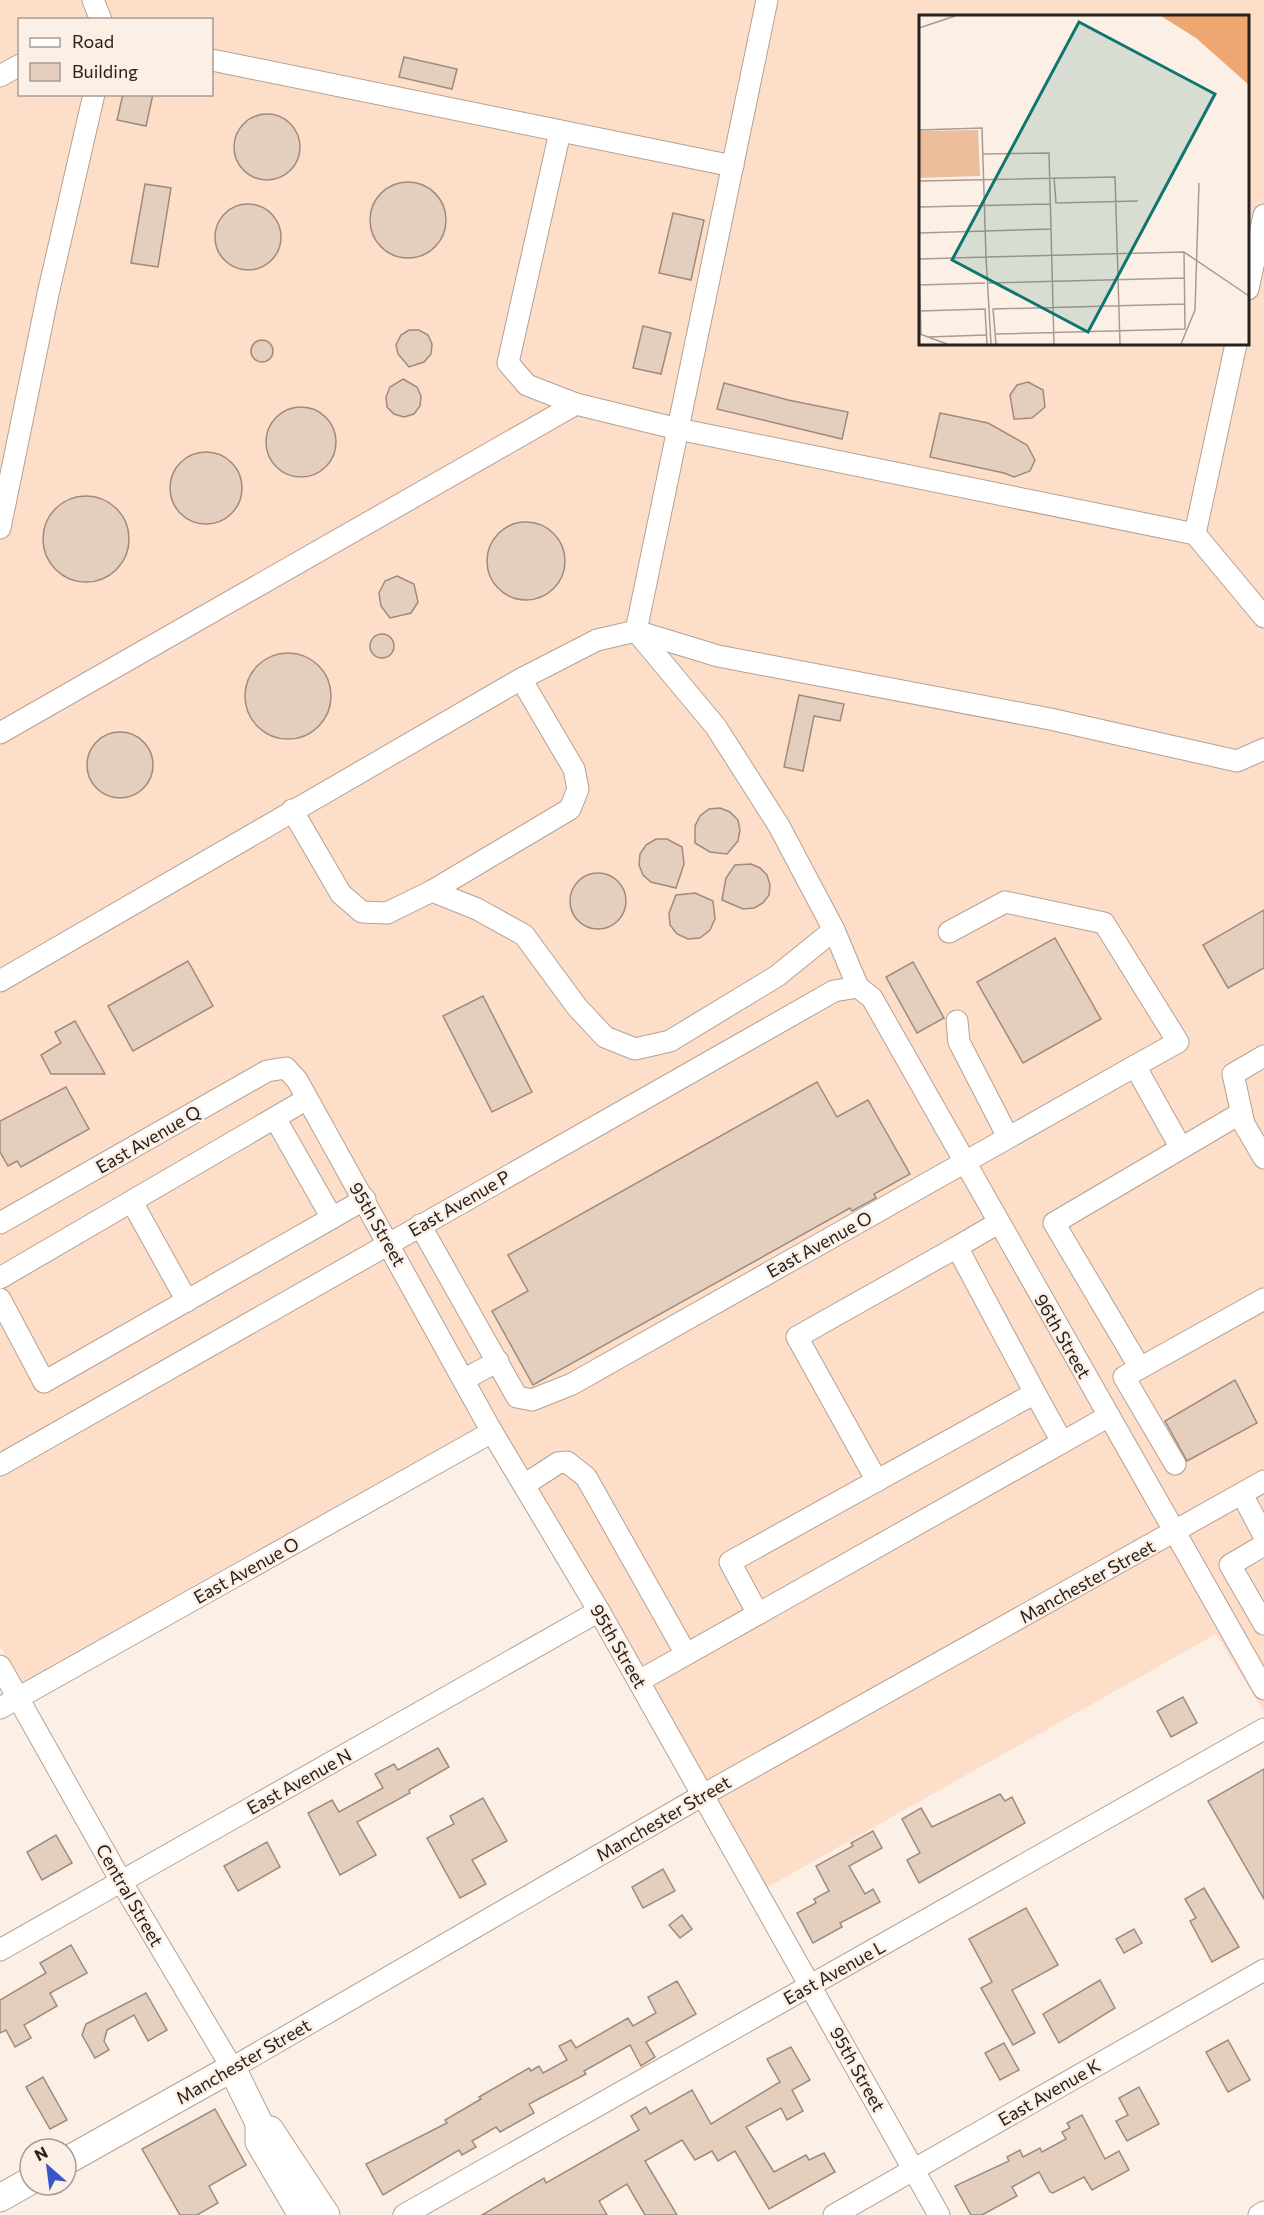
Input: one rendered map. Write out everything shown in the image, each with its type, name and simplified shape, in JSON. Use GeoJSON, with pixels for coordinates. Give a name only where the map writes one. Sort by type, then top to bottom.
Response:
{"type":"FeatureCollection","features":[{"type":"Feature","properties":{"kind":"main road","name":"Central Street"},"geometry":{"type":"LineString","coordinates":[[232,2068],[259,2123],[259,2142],[302,2215]]}},
{"type":"Feature","properties":{"kind":"main road","name":"Manchester Street"},"geometry":{"type":"LineString","coordinates":[[78,2154],[232,2068]]}},
{"type":"Feature","properties":{"kind":"main road","name":"Central Street"},"geometry":{"type":"LineString","coordinates":[[259,2123],[274,2133],[326,2215]]}},
{"type":"Feature","properties":{"kind":"main road"},"geometry":{"type":"LineString","coordinates":[[0,2198],[18,2188]]}},
{"type":"Feature","properties":{"kind":"street"},"geometry":{"type":"LineString","coordinates":[[93,0],[100,18]]}},
{"type":"Feature","properties":{"kind":"street"},"geometry":{"type":"LineString","coordinates":[[636,631],[767,0]]}},
{"type":"Feature","properties":{"kind":"street"},"geometry":{"type":"LineString","coordinates":[[213,60],[733,166]]}},
{"type":"Feature","properties":{"kind":"street"},"geometry":{"type":"LineString","coordinates":[[0,76],[18,66]]}},
{"type":"Feature","properties":{"kind":"street"},"geometry":{"type":"LineString","coordinates":[[0,528],[48,294],[94,96]]}},
{"type":"Feature","properties":{"kind":"street"},"geometry":{"type":"LineString","coordinates":[[560,132],[508,363],[527,385],[576,404],[678,429],[1196,534],[1264,617]]}},
{"type":"Feature","properties":{"kind":"street"},"geometry":{"type":"LineString","coordinates":[[1249,277],[1264,214]]}},
{"type":"Feature","properties":{"kind":"street"},"geometry":{"type":"LineString","coordinates":[[1196,534],[1236,345]]}},
{"type":"Feature","properties":{"kind":"street"},"geometry":{"type":"LineString","coordinates":[[0,733],[576,404]]}},
{"type":"Feature","properties":{"kind":"street"},"geometry":{"type":"LineString","coordinates":[[0,981],[521,679],[597,640],[636,631],[718,656],[1050,719],[1237,761],[1264,749]]}},
{"type":"Feature","properties":{"kind":"street","name":"96th Street"},"geometry":{"type":"LineString","coordinates":[[636,631],[716,726],[779,826],[834,930],[858,987],[872,998],[1264,1689]]}},
{"type":"Feature","properties":{"kind":"street"},"geometry":{"type":"LineString","coordinates":[[292,810],[341,894],[362,912],[387,913],[432,891],[570,809],[578,789],[574,769],[521,679]]}},
{"type":"Feature","properties":{"kind":"street"},"geometry":{"type":"LineString","coordinates":[[432,891],[477,909],[524,935],[577,1007],[605,1037],[634,1050],[670,1041],[680,1036],[777,976],[834,930]]}},
{"type":"Feature","properties":{"kind":"street","name":"East Avenue O"},"geometry":{"type":"LineString","coordinates":[[498,1361],[517,1397],[532,1400],[572,1384],[1179,1042],[1104,923],[1005,902],[949,932]]}},
{"type":"Feature","properties":{"kind":"street","name":"East Avenue P"},"geometry":{"type":"LineString","coordinates":[[0,1465],[834,991],[858,987]]}},
{"type":"Feature","properties":{"kind":"street"},"geometry":{"type":"LineString","coordinates":[[957,1021],[959,1042],[1008,1137]]}},
{"type":"Feature","properties":{"kind":"street"},"geometry":{"type":"LineString","coordinates":[[1264,1056],[1233,1074],[1241,1113],[1264,1158]]}},
{"type":"Feature","properties":{"kind":"street"},"geometry":{"type":"LineString","coordinates":[[1135,1065],[1181,1148]]}},
{"type":"Feature","properties":{"kind":"street","name":"East Avenue Q"},"geometry":{"type":"LineString","coordinates":[[0,1223],[267,1071],[286,1068],[296,1078]]}},
{"type":"Feature","properties":{"kind":"street","name":"95th Street"},"geometry":{"type":"LineString","coordinates":[[296,1078],[390,1243],[492,1432],[639,1681],[939,2215]]}},
{"type":"Feature","properties":{"kind":"street"},"geometry":{"type":"LineString","coordinates":[[0,1278],[308,1099]]}},
{"type":"Feature","properties":{"kind":"street"},"geometry":{"type":"LineString","coordinates":[[1140,1368],[1054,1223],[1241,1113]]}},
{"type":"Feature","properties":{"kind":"street"},"geometry":{"type":"LineString","coordinates":[[275,1118],[332,1218]]}},
{"type":"Feature","properties":{"kind":"street"},"geometry":{"type":"LineString","coordinates":[[0,1299],[44,1382],[365,1199]]}},
{"type":"Feature","properties":{"kind":"street"},"geometry":{"type":"LineString","coordinates":[[132,1203],[187,1300]]}},
{"type":"Feature","properties":{"kind":"street"},"geometry":{"type":"LineString","coordinates":[[877,1481],[797,1337],[998,1223]]}},
{"type":"Feature","properties":{"kind":"street"},"geometry":{"type":"LineString","coordinates":[[420,1225],[498,1361],[465,1379]]}},
{"type":"Feature","properties":{"kind":"street"},"geometry":{"type":"LineString","coordinates":[[957,1247],[1062,1442]]}},
{"type":"Feature","properties":{"kind":"street"},"geometry":{"type":"LineString","coordinates":[[1175,1464],[1124,1377],[1264,1299]]}},
{"type":"Feature","properties":{"kind":"street"},"geometry":{"type":"LineString","coordinates":[[758,1614],[730,1563],[1035,1393]]}},
{"type":"Feature","properties":{"kind":"street"},"geometry":{"type":"LineString","coordinates":[[639,1681],[1109,1416]]}},
{"type":"Feature","properties":{"kind":"street","name":"East Avenue O"},"geometry":{"type":"LineString","coordinates":[[9,1702],[492,1432]]}},
{"type":"Feature","properties":{"kind":"street"},"geometry":{"type":"LineString","coordinates":[[524,1485],[558,1463],[567,1462],[586,1477],[686,1654]]}},
{"type":"Feature","properties":{"kind":"street","name":"Manchester Street"},"geometry":{"type":"LineString","coordinates":[[232,2068],[703,1795],[1264,1481]]}},
{"type":"Feature","properties":{"kind":"street"},"geometry":{"type":"LineString","coordinates":[[1242,1494],[1264,1536]]}},
{"type":"Feature","properties":{"kind":"street"},"geometry":{"type":"LineString","coordinates":[[1262,1614],[1230,1564],[1264,1545]]}},
{"type":"Feature","properties":{"kind":"street","name":"East Avenue N"},"geometry":{"type":"LineString","coordinates":[[0,1950],[599,1611]]}},
{"type":"Feature","properties":{"kind":"street","name":"Central Street"},"geometry":{"type":"LineString","coordinates":[[0,1666],[9,1702],[121,1881],[232,2068]]}},
{"type":"Feature","properties":{"kind":"street","name":"East Avenue L"},"geometry":{"type":"LineString","coordinates":[[404,2215],[1264,1729]]}},
{"type":"Feature","properties":{"kind":"street","name":"East Avenue K"},"geometry":{"type":"LineString","coordinates":[[834,2215],[1264,1970]]}},
{"type":"Feature","properties":{"kind":"street"},"geometry":{"type":"LineString","coordinates":[[1259,2215],[1264,2212]]}},
{"type":"Feature","properties":{"kind":"shaded area"},"geometry":{"type":"Polygon","coordinates":[[[0,0],[1264,0],[1264,1712],[1216,1634],[752,1896],[479,1426],[20,1683],[0,1646],[0,0]]]}},
{"type":"Feature","properties":{"kind":"building"},"geometry":{"type":"Polygon","coordinates":[[[404,57],[457,69],[452,89],[399,77],[404,57]]]}},
{"type":"Feature","properties":{"kind":"building"},"geometry":{"type":"Polygon","coordinates":[[[123,96],[153,96],[146,126],[117,120],[123,96]]]}},
{"type":"Feature","properties":{"kind":"building"},"geometry":{"type":"Polygon","coordinates":[[[261,114],[273,114],[285,119],[295,129],[300,147],[298,160],[285,175],[273,180],[261,180],[249,175],[239,165],[234,153],[234,141],[239,129],[249,119],[261,114]]]}},
{"type":"Feature","properties":{"kind":"building"},"geometry":{"type":"Polygon","coordinates":[[[408,182],[423,185],[435,193],[443,205],[446,220],[443,235],[435,247],[423,255],[408,258],[393,255],[381,247],[373,235],[370,220],[373,205],[381,193],[393,185],[408,182]]]}},
{"type":"Feature","properties":{"kind":"building"},"geometry":{"type":"Polygon","coordinates":[[[145,184],[171,188],[158,267],[131,263],[145,184]]]}},
{"type":"Feature","properties":{"kind":"building"},"geometry":{"type":"Polygon","coordinates":[[[242,204],[254,204],[266,209],[276,219],[281,237],[279,250],[266,265],[254,270],[242,270],[230,265],[220,255],[215,243],[215,231],[220,219],[230,209],[242,204]]]}},
{"type":"Feature","properties":{"kind":"building"},"geometry":{"type":"Polygon","coordinates":[[[673,213],[704,220],[691,280],[659,273],[673,213]]]}},
{"type":"Feature","properties":{"kind":"building"},"geometry":{"type":"Polygon","coordinates":[[[643,326],[671,333],[661,374],[633,368],[643,326]]]}},
{"type":"Feature","properties":{"kind":"building"},"geometry":{"type":"Polygon","coordinates":[[[409,330],[419,330],[428,335],[432,344],[431,354],[424,362],[409,367],[398,354],[396,345],[401,335],[409,330]]]}},
{"type":"Feature","properties":{"kind":"building"},"geometry":{"type":"Polygon","coordinates":[[[258,340],[266,340],[273,347],[273,355],[266,362],[258,362],[251,355],[251,347],[258,340]]]}},
{"type":"Feature","properties":{"kind":"building"},"geometry":{"type":"Polygon","coordinates":[[[403,379],[417,387],[421,396],[420,406],[414,414],[404,417],[394,414],[387,407],[386,397],[390,387],[403,379]]]}},
{"type":"Feature","properties":{"kind":"building"},"geometry":{"type":"Polygon","coordinates":[[[1028,382],[1043,390],[1045,407],[1032,418],[1014,419],[1010,395],[1017,385],[1028,382]]]}},
{"type":"Feature","properties":{"kind":"building"},"geometry":{"type":"Polygon","coordinates":[[[724,383],[788,400],[848,412],[842,439],[717,409],[724,383]]]}},
{"type":"Feature","properties":{"kind":"building"},"geometry":{"type":"Polygon","coordinates":[[[301,407],[314,410],[326,417],[333,429],[336,442],[333,455],[326,467],[314,474],[301,477],[288,474],[276,467],[269,455],[266,442],[269,429],[276,417],[288,410],[301,407]]]}},
{"type":"Feature","properties":{"kind":"building"},"geometry":{"type":"Polygon","coordinates":[[[940,413],[988,423],[1027,445],[1035,460],[1030,471],[1014,477],[930,457],[940,413]]]}},
{"type":"Feature","properties":{"kind":"building"},"geometry":{"type":"Polygon","coordinates":[[[206,452],[226,458],[236,468],[242,488],[236,508],[226,518],[206,524],[186,518],[176,508],[170,488],[176,468],[186,458],[206,452]]]}},
{"type":"Feature","properties":{"kind":"building"},"geometry":{"type":"Polygon","coordinates":[[[86,496],[110,503],[122,515],[129,539],[122,563],[110,575],[86,582],[62,575],[50,563],[43,539],[50,515],[62,503],[86,496]]]}},
{"type":"Feature","properties":{"kind":"building"},"geometry":{"type":"Polygon","coordinates":[[[526,522],[541,525],[554,533],[562,546],[565,561],[562,576],[554,589],[541,597],[526,600],[511,597],[498,589],[490,576],[487,561],[490,546],[498,533],[511,525],[526,522]]]}},
{"type":"Feature","properties":{"kind":"building"},"geometry":{"type":"Polygon","coordinates":[[[397,576],[414,584],[418,602],[411,613],[390,618],[381,606],[379,593],[385,581],[397,576]]]}},
{"type":"Feature","properties":{"kind":"building"},"geometry":{"type":"Polygon","coordinates":[[[382,634],[387,635],[393,641],[393,651],[387,657],[382,658],[377,657],[371,651],[370,646],[371,641],[377,635],[382,634]]]}},
{"type":"Feature","properties":{"kind":"building"},"geometry":{"type":"Polygon","coordinates":[[[280,653],[296,653],[319,665],[328,679],[331,696],[328,713],[319,727],[296,739],[280,739],[264,732],[252,720],[245,704],[245,688],[252,672],[264,660],[280,653]]]}},
{"type":"Feature","properties":{"kind":"building"},"geometry":{"type":"Polygon","coordinates":[[[799,695],[844,704],[840,721],[814,716],[803,771],[784,767],[799,695]]]}},
{"type":"Feature","properties":{"kind":"building"},"geometry":{"type":"Polygon","coordinates":[[[113,732],[127,732],[139,737],[148,746],[153,765],[151,778],[144,789],[127,798],[113,798],[101,793],[92,784],[87,772],[87,758],[92,746],[101,737],[113,732]]]}},
{"type":"Feature","properties":{"kind":"building"},"geometry":{"type":"Polygon","coordinates":[[[720,808],[730,812],[738,820],[740,830],[738,841],[727,854],[710,852],[695,843],[695,826],[700,816],[709,809],[720,808]]]}},
{"type":"Feature","properties":{"kind":"building"},"geometry":{"type":"Polygon","coordinates":[[[656,839],[667,839],[682,847],[684,864],[676,888],[651,882],[643,875],[639,865],[640,854],[646,845],[656,839]]]}},
{"type":"Feature","properties":{"kind":"building"},"geometry":{"type":"Polygon","coordinates":[[[751,864],[760,868],[767,875],[770,885],[769,895],[763,903],[754,908],[743,909],[722,900],[726,878],[735,865],[751,864]]]}},
{"type":"Feature","properties":{"kind":"building"},"geometry":{"type":"Polygon","coordinates":[[[598,873],[609,875],[618,881],[624,890],[626,901],[624,912],[618,921],[609,927],[598,929],[587,927],[578,921],[572,912],[570,901],[572,890],[578,881],[587,875],[598,873]]]}},
{"type":"Feature","properties":{"kind":"building"},"geometry":{"type":"Polygon","coordinates":[[[695,893],[713,901],[715,919],[710,930],[700,938],[688,939],[677,934],[670,925],[669,913],[676,895],[695,893]]]}},
{"type":"Feature","properties":{"kind":"building"},"geometry":{"type":"Polygon","coordinates":[[[1264,910],[1264,968],[1228,988],[1203,945],[1264,910]]]}},
{"type":"Feature","properties":{"kind":"building"},"geometry":{"type":"Polygon","coordinates":[[[1055,938],[1101,1019],[1023,1063],[977,982],[1055,938]]]}},
{"type":"Feature","properties":{"kind":"building"},"geometry":{"type":"Polygon","coordinates":[[[188,961],[213,1006],[133,1051],[108,1006],[188,961]]]}},
{"type":"Feature","properties":{"kind":"building"},"geometry":{"type":"Polygon","coordinates":[[[913,962],[944,1018],[917,1033],[886,977],[913,962]]]}},
{"type":"Feature","properties":{"kind":"building"},"geometry":{"type":"Polygon","coordinates":[[[483,996],[532,1092],[492,1112],[443,1016],[483,996]]]}},
{"type":"Feature","properties":{"kind":"building"},"geometry":{"type":"Polygon","coordinates":[[[75,1021],[105,1074],[51,1074],[41,1055],[61,1043],[55,1032],[75,1021]]]}},
{"type":"Feature","properties":{"kind":"building"},"geometry":{"type":"Polygon","coordinates":[[[817,1082],[837,1117],[868,1100],[910,1174],[874,1194],[876,1198],[852,1211],[850,1208],[533,1385],[492,1311],[528,1291],[508,1255],[817,1082]]]}},
{"type":"Feature","properties":{"kind":"building"},"geometry":{"type":"Polygon","coordinates":[[[66,1087],[89,1129],[21,1167],[17,1161],[8,1166],[0,1152],[0,1121],[66,1087]]]}},
{"type":"Feature","properties":{"kind":"building"},"geometry":{"type":"Polygon","coordinates":[[[1235,1380],[1257,1423],[1187,1461],[1165,1421],[1235,1380]]]}},
{"type":"Feature","properties":{"kind":"building"},"geometry":{"type":"Polygon","coordinates":[[[1183,1697],[1197,1723],[1171,1737],[1157,1711],[1183,1697]]]}},
{"type":"Feature","properties":{"kind":"building"},"geometry":{"type":"Polygon","coordinates":[[[438,1748],[449,1767],[409,1790],[410,1793],[357,1822],[376,1855],[340,1875],[308,1813],[332,1800],[339,1812],[383,1788],[375,1774],[394,1764],[398,1770],[438,1748]]]}},
{"type":"Feature","properties":{"kind":"building"},"geometry":{"type":"Polygon","coordinates":[[[1264,1769],[1264,1899],[1208,1801],[1264,1769]]]}},
{"type":"Feature","properties":{"kind":"building"},"geometry":{"type":"Polygon","coordinates":[[[1000,1794],[1005,1801],[1012,1797],[1025,1823],[919,1883],[907,1860],[920,1853],[902,1819],[921,1808],[932,1827],[1000,1794]]]}},
{"type":"Feature","properties":{"kind":"building"},"geometry":{"type":"Polygon","coordinates":[[[483,1798],[507,1841],[472,1860],[486,1884],[460,1898],[427,1838],[454,1824],[450,1816],[483,1798]]]}},
{"type":"Feature","properties":{"kind":"building"},"geometry":{"type":"Polygon","coordinates":[[[873,1831],[882,1848],[849,1866],[865,1894],[873,1889],[880,1902],[840,1923],[842,1927],[813,1943],[797,1913],[816,1903],[814,1899],[829,1891],[816,1866],[853,1846],[851,1843],[873,1831]]]}},
{"type":"Feature","properties":{"kind":"building"},"geometry":{"type":"Polygon","coordinates":[[[56,1835],[72,1863],[42,1880],[27,1852],[56,1835]]]}},
{"type":"Feature","properties":{"kind":"building"},"geometry":{"type":"Polygon","coordinates":[[[267,1842],[280,1867],[238,1891],[224,1866],[267,1842]]]}},
{"type":"Feature","properties":{"kind":"building"},"geometry":{"type":"Polygon","coordinates":[[[663,1869],[675,1891],[643,1908],[632,1887],[663,1869]]]}},
{"type":"Feature","properties":{"kind":"building"},"geometry":{"type":"Polygon","coordinates":[[[1204,1888],[1239,1947],[1212,1962],[1190,1921],[1196,1918],[1185,1899],[1204,1888]]]}},
{"type":"Feature","properties":{"kind":"building"},"geometry":{"type":"Polygon","coordinates":[[[1026,1908],[1058,1965],[1012,1990],[1035,2033],[1013,2045],[981,1988],[992,1982],[969,1939],[1026,1908]]]}},
{"type":"Feature","properties":{"kind":"building"},"geometry":{"type":"Polygon","coordinates":[[[682,1915],[692,1929],[680,1938],[669,1925],[682,1915]]]}},
{"type":"Feature","properties":{"kind":"building"},"geometry":{"type":"Polygon","coordinates":[[[1134,1929],[1142,1943],[1124,1953],[1116,1939],[1134,1929]]]}},
{"type":"Feature","properties":{"kind":"building"},"geometry":{"type":"Polygon","coordinates":[[[71,1945],[87,1973],[50,1993],[57,2006],[24,2025],[31,2038],[15,2047],[6,2030],[0,2033],[0,2000],[46,1973],[40,1963],[71,1945]]]}},
{"type":"Feature","properties":{"kind":"building"},"geometry":{"type":"Polygon","coordinates":[[[1100,1980],[1115,2008],[1059,2043],[1043,2014],[1100,1980]]]}},
{"type":"Feature","properties":{"kind":"building"},"geometry":{"type":"Polygon","coordinates":[[[677,1981],[696,2014],[646,2042],[655,2057],[641,2066],[630,2045],[584,2071],[586,2074],[529,2104],[534,2113],[500,2132],[496,2127],[472,2141],[476,2147],[462,2155],[459,2150],[383,2195],[366,2164],[447,2123],[445,2120],[481,2099],[479,2097],[529,2068],[531,2071],[539,2066],[543,2073],[567,2060],[559,2046],[571,2040],[576,2048],[628,2018],[633,2026],[656,2013],[648,1997],[677,1981]]]}},
{"type":"Feature","properties":{"kind":"building"},"geometry":{"type":"Polygon","coordinates":[[[146,1993],[167,2030],[148,2041],[134,2015],[107,2030],[104,2041],[109,2050],[95,2058],[82,2035],[86,2024],[146,1993]]]}},
{"type":"Feature","properties":{"kind":"building"},"geometry":{"type":"Polygon","coordinates":[[[1228,2040],[1250,2080],[1228,2092],[1206,2052],[1228,2040]]]}},
{"type":"Feature","properties":{"kind":"building"},"geometry":{"type":"Polygon","coordinates":[[[1004,2043],[1019,2070],[1000,2080],[985,2053],[1004,2043]]]}},
{"type":"Feature","properties":{"kind":"building"},"geometry":{"type":"Polygon","coordinates":[[[791,2047],[810,2080],[792,2090],[803,2111],[787,2120],[781,2108],[746,2127],[774,2172],[806,2155],[809,2160],[824,2153],[835,2172],[769,2209],[735,2151],[718,2161],[712,2151],[695,2160],[682,2140],[645,2161],[677,2215],[645,2215],[627,2184],[599,2201],[607,2215],[482,2215],[544,2178],[546,2183],[639,2130],[631,2116],[646,2107],[650,2114],[692,2090],[711,2124],[780,2082],[767,2059],[791,2047]]]}},
{"type":"Feature","properties":{"kind":"building"},"geometry":{"type":"Polygon","coordinates":[[[43,2077],[67,2120],[50,2129],[26,2087],[43,2077]]]}},
{"type":"Feature","properties":{"kind":"building"},"geometry":{"type":"Polygon","coordinates":[[[1139,2087],[1159,2124],[1127,2141],[1116,2121],[1128,2115],[1119,2098],[1139,2087]]]}},
{"type":"Feature","properties":{"kind":"building"},"geometry":{"type":"Polygon","coordinates":[[[215,2109],[246,2165],[209,2186],[218,2203],[197,2215],[180,2215],[142,2149],[215,2109]]]}},
{"type":"Feature","properties":{"kind":"building"},"geometry":{"type":"Polygon","coordinates":[[[1082,2115],[1105,2159],[1119,2151],[1129,2170],[1092,2190],[1084,2177],[1053,2193],[1050,2192],[1039,2172],[1012,2187],[1017,2196],[982,2215],[971,2215],[955,2186],[1009,2161],[1007,2157],[1020,2150],[1023,2157],[1040,2148],[1042,2152],[1066,2139],[1062,2132],[1070,2128],[1067,2123],[1082,2115]]]}}]}
